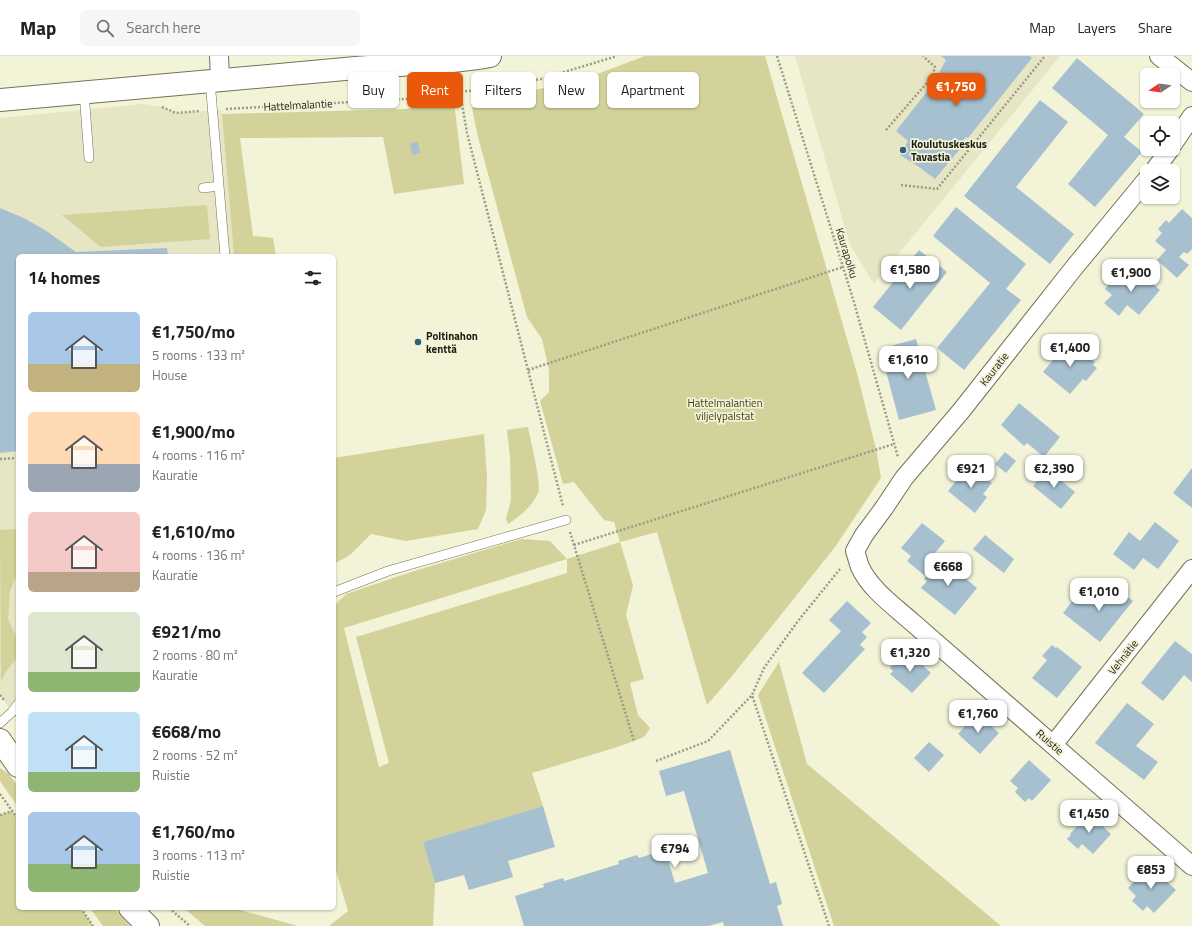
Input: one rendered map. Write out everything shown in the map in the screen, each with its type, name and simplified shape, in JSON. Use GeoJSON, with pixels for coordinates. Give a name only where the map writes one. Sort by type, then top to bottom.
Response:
{"type":"FeatureCollection","features":[{"type":"Feature","properties":{"kind":"main road"},"geometry":{"type":"LineString","coordinates":[[0,100],[215,80],[432,63],[490,56]]}},
{"type":"Feature","properties":{"kind":"main road"},"geometry":{"type":"LineString","coordinates":[[0,740],[16,763]]}},
{"type":"Feature","properties":{"kind":"main road"},"geometry":{"type":"LineString","coordinates":[[132,910],[148,926]]}},
{"type":"Feature","properties":{"kind":"street"},"geometry":{"type":"LineString","coordinates":[[215,80],[219,56]]}},
{"type":"Feature","properties":{"kind":"street"},"geometry":{"type":"LineString","coordinates":[[1159,56],[1192,82]]}},
{"type":"Feature","properties":{"kind":"street"},"geometry":{"type":"LineString","coordinates":[[1180,134],[1192,116]]}},
{"type":"Feature","properties":{"kind":"street","name":"Kauratie"},"geometry":{"type":"LineString","coordinates":[[857,559],[864,535],[904,478],[961,411],[1074,268],[1140,188]]}},
{"type":"Feature","properties":{"kind":"street","name":"Ruistie"},"geometry":{"type":"LineString","coordinates":[[857,559],[866,577],[886,598],[1192,866]]}},
{"type":"Feature","properties":{"kind":"street","name":"Vehnätie"},"geometry":{"type":"LineString","coordinates":[[1053,744],[1192,569]]}},
{"type":"Feature","properties":{"kind":"lane"},"geometry":{"type":"LineString","coordinates":[[215,80],[213,110],[226,254]]}},
{"type":"Feature","properties":{"kind":"lane"},"geometry":{"type":"LineString","coordinates":[[84,92],[89,158]]}},
{"type":"Feature","properties":{"kind":"lane"},"geometry":{"type":"LineString","coordinates":[[204,188],[219,186]]}},
{"type":"Feature","properties":{"kind":"lane"},"geometry":{"type":"LineString","coordinates":[[336,591],[388,571],[566,520]]}},
{"type":"Feature","properties":{"kind":"lane"},"geometry":{"type":"LineString","coordinates":[[0,723],[16,707]]}},
{"type":"Feature","properties":{"kind":"path","name":"Hattelmalantie"},"geometry":{"type":"LineString","coordinates":[[463,92],[481,90],[541,79],[616,56]]}},
{"type":"Feature","properties":{"kind":"path","name":"Kaurapolku"},"geometry":{"type":"LineString","coordinates":[[777,56],[843,267],[904,478]]}},
{"type":"Feature","properties":{"kind":"path"},"geometry":{"type":"LineString","coordinates":[[886,130],[932,78],[935,67],[923,56]]}},
{"type":"Feature","properties":{"kind":"path"},"geometry":{"type":"LineString","coordinates":[[901,185],[937,189],[1045,56]]}},
{"type":"Feature","properties":{"kind":"path","name":"Hattelmalantie"},"geometry":{"type":"LineString","coordinates":[[155,106],[176,113],[407,99]]}},
{"type":"Feature","properties":{"kind":"path"},"geometry":{"type":"LineString","coordinates":[[463,108],[467,133],[566,520],[634,741]]}},
{"type":"Feature","properties":{"kind":"path"},"geometry":{"type":"LineString","coordinates":[[528,370],[843,267]]}},
{"type":"Feature","properties":{"kind":"path"},"geometry":{"type":"LineString","coordinates":[[574,545],[894,444]]}},
{"type":"Feature","properties":{"kind":"path"},"geometry":{"type":"LineString","coordinates":[[0,459],[16,458]]}},
{"type":"Feature","properties":{"kind":"path"},"geometry":{"type":"LineString","coordinates":[[656,761],[708,741],[752,695],[764,668],[798,621],[857,559]]}},
{"type":"Feature","properties":{"kind":"path"},"geometry":{"type":"LineString","coordinates":[[752,695],[829,926]]}},
{"type":"Feature","properties":{"kind":"path"},"geometry":{"type":"LineString","coordinates":[[0,794],[16,816]]}},
{"type":"Feature","properties":{"kind":"path"},"geometry":{"type":"LineString","coordinates":[[0,815],[12,811]]}},
{"type":"Feature","properties":{"kind":"path"},"geometry":{"type":"LineString","coordinates":[[82,910],[93,926]]}},
{"type":"Feature","properties":{"kind":"path"},"geometry":{"type":"LineString","coordinates":[[171,910],[188,925]]}},
{"type":"Feature","properties":{"kind":"shaded area","name":"Koulutuskeskus Tavastia"},"geometry":{"type":"Polygon","coordinates":[[[795,56],[1060,56],[874,284],[850,245],[795,56]]]}},
{"type":"Feature","properties":{"kind":"shaded area"},"geometry":{"type":"Polygon","coordinates":[[[143,104],[161,107],[176,113],[222,110],[234,254],[16,254],[16,718],[0,695],[0,118],[143,104]]]}},
{"type":"Feature","properties":{"kind":"green space","name":"Hattelmalantien viljelypalstat"},"geometry":{"type":"Polygon","coordinates":[[[645,56],[765,56],[858,377],[876,449],[881,478],[835,547],[707,705],[657,532],[620,542],[614,522],[604,520],[574,482],[563,484],[540,401],[549,392],[549,370],[542,339],[527,317],[478,137],[472,108],[536,108],[536,90],[544,88],[544,108],[599,108],[599,73],[645,56]]]}},
{"type":"Feature","properties":{"kind":"green space"},"geometry":{"type":"Polygon","coordinates":[[[455,108],[464,184],[394,194],[383,137],[240,138],[253,236],[273,238],[276,254],[234,254],[222,114],[455,108]]]}},
{"type":"Feature","properties":{"kind":"green space"},"geometry":{"type":"Polygon","coordinates":[[[207,206],[210,239],[101,247],[62,215],[207,206]]]}},
{"type":"Feature","properties":{"kind":"green space"},"geometry":{"type":"Polygon","coordinates":[[[528,427],[537,471],[539,488],[538,493],[529,507],[508,524],[506,519],[511,500],[510,457],[507,430],[528,427]]]}},
{"type":"Feature","properties":{"kind":"green space"},"geometry":{"type":"Polygon","coordinates":[[[484,434],[487,477],[486,510],[478,529],[406,541],[371,534],[350,555],[336,563],[336,458],[484,434]]]}},
{"type":"Feature","properties":{"kind":"green space"},"geometry":{"type":"Polygon","coordinates":[[[16,529],[16,577],[10,591],[8,619],[16,637],[16,659],[5,673],[1,681],[0,530],[16,529]]]}},
{"type":"Feature","properties":{"kind":"green space"},"geometry":{"type":"Polygon","coordinates":[[[521,539],[550,541],[567,559],[620,542],[633,585],[626,615],[644,679],[630,683],[638,715],[650,728],[642,738],[532,773],[543,806],[423,842],[435,883],[433,926],[329,926],[348,911],[336,871],[336,604],[346,594],[411,572],[521,539]],[[567,559],[344,628],[379,767],[389,763],[356,637],[567,573],[567,559]]]}},
{"type":"Feature","properties":{"kind":"green space"},"geometry":{"type":"Polygon","coordinates":[[[779,662],[807,764],[1001,926],[834,926],[758,695],[779,662]]]}},
{"type":"Feature","properties":{"kind":"green space"},"geometry":{"type":"Polygon","coordinates":[[[0,768],[8,773],[16,783],[16,804],[0,781],[0,768]]]}},
{"type":"Feature","properties":{"kind":"green space"},"geometry":{"type":"Polygon","coordinates":[[[12,811],[16,816],[16,910],[82,910],[93,926],[0,926],[0,815],[12,811]]]}},
{"type":"Feature","properties":{"kind":"green space"},"geometry":{"type":"Polygon","coordinates":[[[91,910],[116,910],[130,926],[103,926],[91,910]]]}},
{"type":"Feature","properties":{"kind":"green space"},"geometry":{"type":"Polygon","coordinates":[[[186,910],[240,910],[298,926],[205,926],[186,910]]]}},
{"type":"Feature","properties":{"kind":"building"},"geometry":{"type":"Polygon","coordinates":[[[941,56],[1030,56],[1032,58],[968,138],[966,137],[958,146],[960,149],[935,179],[900,155],[908,141],[896,131],[933,84],[946,60],[941,56]]]}},
{"type":"Feature","properties":{"kind":"building"},"geometry":{"type":"Polygon","coordinates":[[[1077,58],[1144,114],[1140,116],[1140,119],[1124,137],[1140,150],[1140,154],[1095,207],[1068,184],[1108,135],[1052,88],[1077,58]]]}},
{"type":"Feature","properties":{"kind":"building"},"geometry":{"type":"Polygon","coordinates":[[[1040,100],[1068,122],[1016,187],[1074,234],[1050,264],[964,196],[1040,100]]]}},
{"type":"Feature","properties":{"kind":"building"},"geometry":{"type":"Polygon","coordinates":[[[418,142],[420,153],[412,155],[410,143],[418,142]]]}},
{"type":"Feature","properties":{"kind":"building"},"geometry":{"type":"Polygon","coordinates":[[[956,207],[1026,264],[1006,289],[1021,300],[964,370],[937,348],[990,283],[933,236],[956,207]]]}},
{"type":"Feature","properties":{"kind":"building"},"geometry":{"type":"Polygon","coordinates":[[[0,208],[24,218],[45,230],[76,252],[167,248],[168,254],[16,254],[16,451],[0,453],[0,208]]]}},
{"type":"Feature","properties":{"kind":"building"},"geometry":{"type":"Polygon","coordinates":[[[1182,209],[1192,218],[1192,249],[1187,254],[1184,252],[1179,257],[1189,265],[1177,278],[1157,260],[1166,250],[1155,241],[1162,233],[1158,229],[1166,220],[1169,223],[1182,209]]]}},
{"type":"Feature","properties":{"kind":"building"},"geometry":{"type":"Polygon","coordinates":[[[919,250],[947,272],[901,330],[873,307],[919,250]]]}},
{"type":"Feature","properties":{"kind":"building"},"geometry":{"type":"Polygon","coordinates":[[[1135,268],[1160,290],[1139,315],[1127,305],[1119,316],[1104,303],[1112,295],[1105,289],[1118,273],[1125,280],[1135,268]]]}},
{"type":"Feature","properties":{"kind":"building"},"geometry":{"type":"Polygon","coordinates":[[[916,339],[936,410],[899,420],[880,349],[916,339]]]}},
{"type":"Feature","properties":{"kind":"building"},"geometry":{"type":"Polygon","coordinates":[[[1069,341],[1095,362],[1093,365],[1097,368],[1086,381],[1083,379],[1070,394],[1043,372],[1069,341]]]}},
{"type":"Feature","properties":{"kind":"building"},"geometry":{"type":"Polygon","coordinates":[[[1019,403],[1060,437],[1044,457],[1027,443],[1024,446],[1001,425],[1019,403]]]}},
{"type":"Feature","properties":{"kind":"building"},"geometry":{"type":"Polygon","coordinates":[[[1005,452],[1016,461],[1006,473],[995,464],[1005,452]]]}},
{"type":"Feature","properties":{"kind":"building"},"geometry":{"type":"Polygon","coordinates":[[[969,465],[992,483],[983,494],[987,497],[975,513],[948,491],[969,465]]]}},
{"type":"Feature","properties":{"kind":"building"},"geometry":{"type":"Polygon","coordinates":[[[1192,468],[1192,508],[1173,493],[1192,468]]]}},
{"type":"Feature","properties":{"kind":"building"},"geometry":{"type":"Polygon","coordinates":[[[1047,469],[1075,492],[1061,509],[1033,486],[1047,469]]]}},
{"type":"Feature","properties":{"kind":"building"},"geometry":{"type":"Polygon","coordinates":[[[1155,522],[1179,541],[1158,569],[1143,558],[1134,570],[1113,554],[1129,532],[1140,541],[1155,522]]]}},
{"type":"Feature","properties":{"kind":"building"},"geometry":{"type":"Polygon","coordinates":[[[922,523],[945,541],[930,559],[934,562],[924,575],[907,561],[911,556],[901,548],[922,523]]]}},
{"type":"Feature","properties":{"kind":"building"},"geometry":{"type":"Polygon","coordinates":[[[985,535],[1014,559],[1004,573],[973,549],[985,535]]]}},
{"type":"Feature","properties":{"kind":"building"},"geometry":{"type":"Polygon","coordinates":[[[941,558],[977,588],[955,615],[921,588],[927,581],[924,579],[941,558]]]}},
{"type":"Feature","properties":{"kind":"building"},"geometry":{"type":"Polygon","coordinates":[[[1110,583],[1133,601],[1100,642],[1063,613],[1078,594],[1093,605],[1110,583]]]}},
{"type":"Feature","properties":{"kind":"building"},"geometry":{"type":"Polygon","coordinates":[[[847,601],[871,623],[862,632],[867,637],[860,645],[865,649],[824,693],[802,673],[841,631],[829,620],[847,601]]]}},
{"type":"Feature","properties":{"kind":"building"},"geometry":{"type":"Polygon","coordinates":[[[1175,641],[1192,654],[1192,682],[1184,675],[1163,701],[1141,683],[1175,641]]]}},
{"type":"Feature","properties":{"kind":"building"},"geometry":{"type":"Polygon","coordinates":[[[1052,645],[1056,648],[1057,647],[1082,667],[1057,698],[1032,678],[1047,660],[1042,656],[1052,645]]]}},
{"type":"Feature","properties":{"kind":"building"},"geometry":{"type":"Polygon","coordinates":[[[910,653],[931,673],[912,693],[890,674],[893,671],[890,668],[897,660],[900,664],[910,653]]]}},
{"type":"Feature","properties":{"kind":"building"},"geometry":{"type":"Polygon","coordinates":[[[1127,703],[1154,724],[1136,746],[1158,762],[1144,780],[1095,743],[1127,703]]]}},
{"type":"Feature","properties":{"kind":"building"},"geometry":{"type":"Polygon","coordinates":[[[977,713],[999,733],[980,754],[958,734],[977,713]]]}},
{"type":"Feature","properties":{"kind":"building"},"geometry":{"type":"Polygon","coordinates":[[[929,742],[944,755],[929,772],[914,758],[929,742]]]}},
{"type":"Feature","properties":{"kind":"building"},"geometry":{"type":"Polygon","coordinates":[[[730,750],[770,884],[776,882],[782,904],[777,906],[783,926],[724,926],[723,922],[708,926],[524,926],[515,896],[544,887],[543,884],[563,878],[564,881],[619,864],[618,861],[637,855],[639,858],[665,850],[675,883],[708,873],[684,791],[666,796],[659,771],[730,750]]]}},
{"type":"Feature","properties":{"kind":"building"},"geometry":{"type":"Polygon","coordinates":[[[1029,760],[1051,780],[1032,801],[1029,798],[1025,802],[1015,792],[1018,788],[1010,781],[1029,760]]]}},
{"type":"Feature","properties":{"kind":"building"},"geometry":{"type":"Polygon","coordinates":[[[543,806],[555,847],[508,861],[513,877],[469,890],[464,875],[435,883],[423,842],[543,806]]]}},
{"type":"Feature","properties":{"kind":"building"},"geometry":{"type":"Polygon","coordinates":[[[1089,813],[1111,834],[1093,854],[1082,844],[1078,849],[1067,839],[1089,813]]]}},
{"type":"Feature","properties":{"kind":"building"},"geometry":{"type":"Polygon","coordinates":[[[1149,865],[1176,890],[1154,913],[1147,906],[1143,911],[1132,901],[1136,896],[1128,888],[1149,865]]]}},
{"type":"Feature","properties":{"kind":"place","name":"Koulutuskeskus Tavastia"},"geometry":{"type":"Point","coordinates":[903,150]}},
{"type":"Feature","properties":{"kind":"place","name":"Poltinahon kenttä"},"geometry":{"type":"Point","coordinates":[418,342]}}]}
